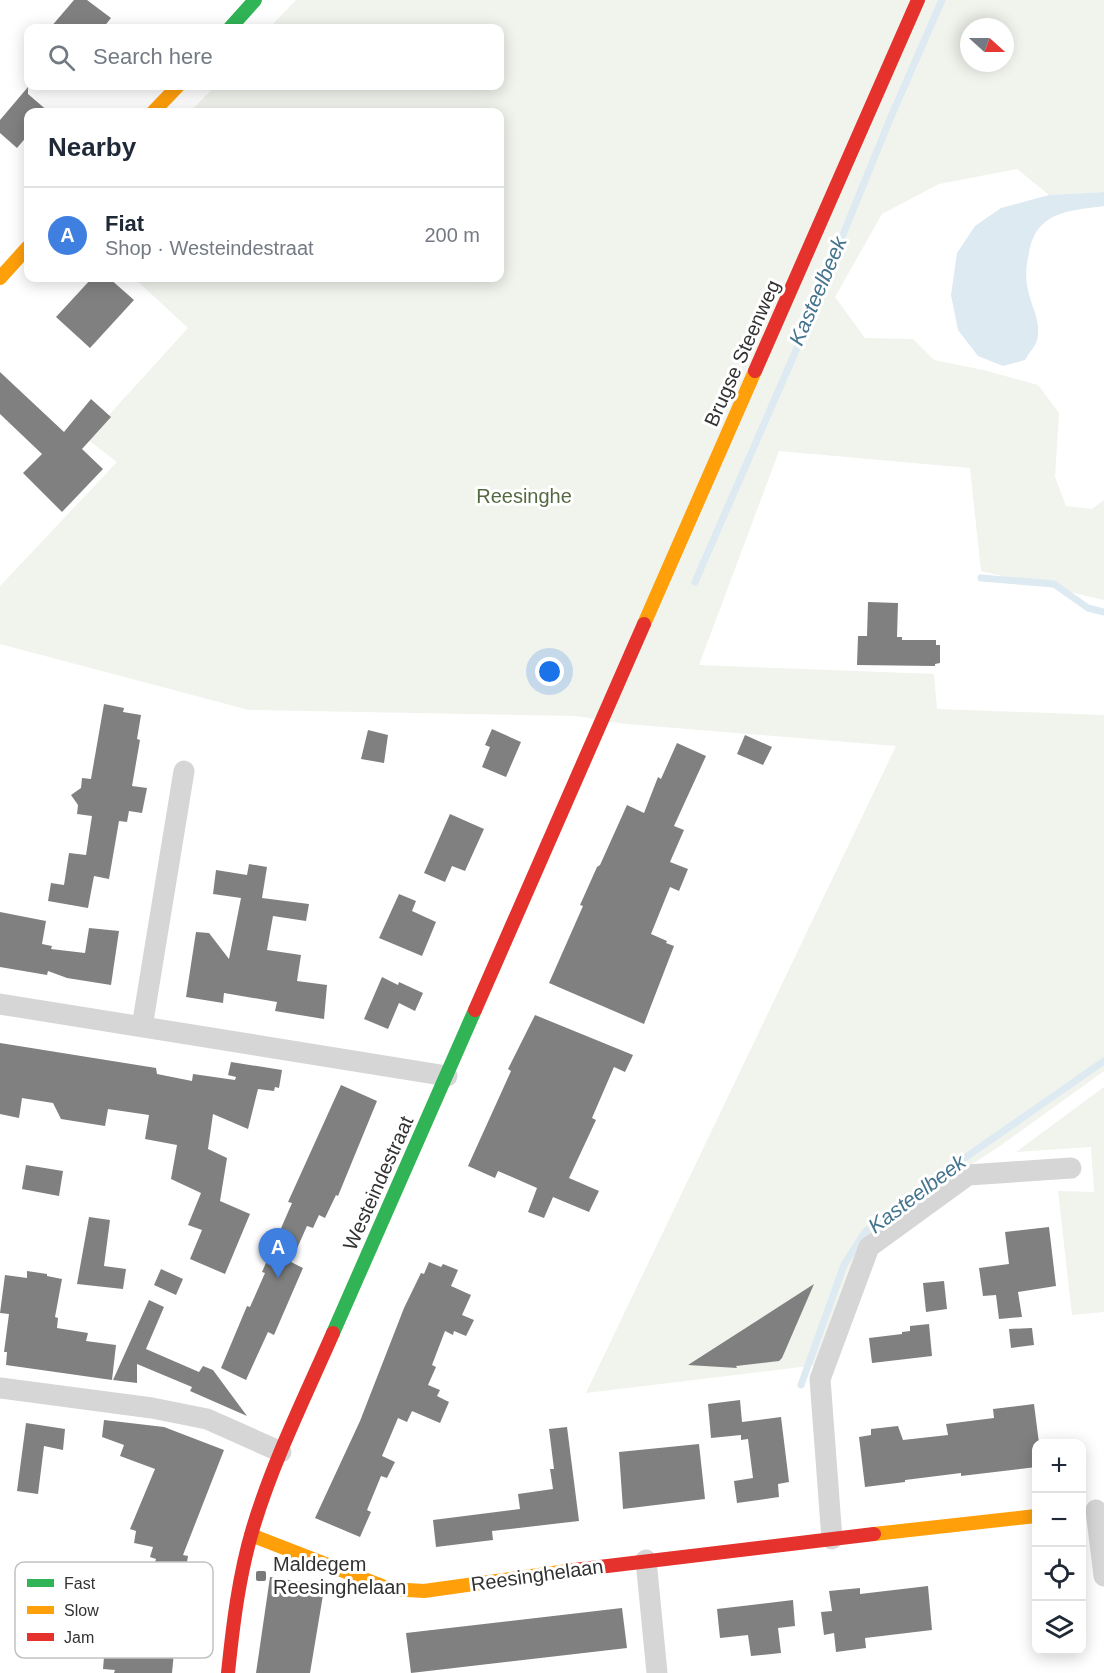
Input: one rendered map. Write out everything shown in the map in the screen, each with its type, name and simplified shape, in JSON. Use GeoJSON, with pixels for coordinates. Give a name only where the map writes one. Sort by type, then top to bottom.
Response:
{"type":"FeatureCollection","features":[{"type":"Feature","properties":{"kind":"street"},"geometry":{"type":"LineString","coordinates":[[234,24],[255,0]]}},
{"type":"Feature","properties":{"kind":"street","name":"Brugse Steenweg"},"geometry":{"type":"LineString","coordinates":[[602,722],[918,0]]}},
{"type":"Feature","properties":{"kind":"street"},"geometry":{"type":"LineString","coordinates":[[157,108],[174,90]]}},
{"type":"Feature","properties":{"kind":"street"},"geometry":{"type":"LineString","coordinates":[[0,278],[24,251]]}},
{"type":"Feature","properties":{"kind":"street","name":"Westeindestraat"},"geometry":{"type":"LineString","coordinates":[[228,1673],[231,1640],[251,1535],[281,1452],[602,722]]}},
{"type":"Feature","properties":{"kind":"street"},"geometry":{"type":"LineString","coordinates":[[142,1027],[184,771]]}},
{"type":"Feature","properties":{"kind":"street"},"geometry":{"type":"LineString","coordinates":[[0,1004],[447,1076]]}},
{"type":"Feature","properties":{"kind":"street"},"geometry":{"type":"LineString","coordinates":[[832,1539],[820,1379],[869,1247],[968,1175],[1071,1168]]}},
{"type":"Feature","properties":{"kind":"street"},"geometry":{"type":"LineString","coordinates":[[0,1388],[152,1408],[207,1419],[281,1452]]}},
{"type":"Feature","properties":{"kind":"street"},"geometry":{"type":"LineString","coordinates":[[1094,1510],[1104,1576]]}},
{"type":"Feature","properties":{"kind":"street","name":"Reesinghelaan"},"geometry":{"type":"LineString","coordinates":[[251,1535],[390,1589],[424,1591],[646,1560],[1032,1516]]}},
{"type":"Feature","properties":{"kind":"street"},"geometry":{"type":"LineString","coordinates":[[646,1560],[657,1673]]}},
{"type":"Feature","properties":{"kind":"green space","name":"Reesinghe"},"geometry":{"type":"Polygon","coordinates":[[[296,0],[1104,0],[1104,192],[1049,195],[1017,169],[939,184],[882,214],[835,297],[865,338],[913,339],[934,360],[1038,385],[1059,413],[1055,477],[1066,506],[1092,509],[1104,500],[1104,600],[981,571],[970,468],[779,451],[699,665],[934,674],[937,709],[1104,715],[1104,1071],[1000,1146],[882,1223],[859,1249],[817,1365],[586,1393],[896,746],[626,724],[576,716],[249,710],[0,644],[0,586],[117,462],[87,439],[188,328],[138,282],[504,282],[504,108],[194,108],[211,90],[504,90],[504,24],[273,24],[296,0]]]}},
{"type":"Feature","properties":{"kind":"green space"},"geometry":{"type":"Polygon","coordinates":[[[1104,1087],[1104,1312],[1072,1315],[1058,1191],[1094,1192],[1091,1147],[1016,1152],[1104,1087]]]}},
{"type":"Feature","properties":{"kind":"shaded area"},"geometry":{"type":"Polygon","coordinates":[[[1104,192],[1104,206],[1056,216],[1039,229],[1033,239],[1026,276],[1038,334],[1035,345],[1025,360],[1003,366],[978,356],[958,330],[951,295],[957,253],[975,226],[1001,208],[1049,195],[1104,192]]]}},
{"type":"Feature","properties":{"kind":"building"},"geometry":{"type":"Polygon","coordinates":[[[74,0],[87,0],[111,18],[106,24],[53,24],[74,0]]]}},
{"type":"Feature","properties":{"kind":"building"},"geometry":{"type":"Polygon","coordinates":[[[25,90],[44,108],[24,108],[24,140],[17,148],[0,133],[0,120],[25,90]]]}},
{"type":"Feature","properties":{"kind":"building"},"geometry":{"type":"Polygon","coordinates":[[[88,282],[114,282],[134,300],[90,348],[56,317],[88,282]]]}},
{"type":"Feature","properties":{"kind":"building"},"geometry":{"type":"Polygon","coordinates":[[[0,372],[64,432],[91,399],[111,417],[82,449],[103,469],[62,512],[23,473],[42,454],[0,414],[0,372]]]}},
{"type":"Feature","properties":{"kind":"building"},"geometry":{"type":"Polygon","coordinates":[[[868,602],[898,603],[897,637],[902,637],[902,640],[936,640],[936,645],[940,645],[940,663],[935,666],[857,665],[858,636],[867,636],[868,602]]]}},
{"type":"Feature","properties":{"kind":"building"},"geometry":{"type":"Polygon","coordinates":[[[104,704],[124,708],[123,712],[141,715],[137,739],[140,740],[132,786],[147,788],[142,813],[129,811],[127,822],[119,821],[109,879],[94,876],[88,908],[48,901],[51,883],[64,885],[69,853],[86,855],[92,816],[77,814],[78,805],[71,795],[81,788],[82,778],[91,779],[104,704]]]}},
{"type":"Feature","properties":{"kind":"building"},"geometry":{"type":"Polygon","coordinates":[[[492,729],[521,742],[506,777],[482,767],[490,747],[485,745],[492,729]]]}},
{"type":"Feature","properties":{"kind":"building"},"geometry":{"type":"Polygon","coordinates":[[[368,730],[388,735],[384,763],[361,759],[368,730]]]}},
{"type":"Feature","properties":{"kind":"building"},"geometry":{"type":"Polygon","coordinates":[[[745,735],[772,747],[763,765],[737,754],[745,735]]]}},
{"type":"Feature","properties":{"kind":"building"},"geometry":{"type":"Polygon","coordinates":[[[677,743],[706,756],[674,826],[684,830],[670,862],[688,869],[679,891],[670,887],[651,934],[674,946],[644,1024],[549,983],[583,906],[580,905],[627,805],[644,813],[658,777],[661,779],[677,743]]]}},
{"type":"Feature","properties":{"kind":"building"},"geometry":{"type":"Polygon","coordinates":[[[450,814],[484,829],[465,871],[452,866],[445,882],[424,873],[450,814]]]}},
{"type":"Feature","properties":{"kind":"building"},"geometry":{"type":"Polygon","coordinates":[[[249,864],[267,867],[262,898],[309,904],[306,921],[273,916],[267,950],[301,955],[297,981],[327,985],[324,1019],[275,1011],[277,1002],[224,993],[223,1003],[186,997],[196,932],[209,933],[229,959],[241,898],[213,894],[216,870],[247,875],[249,864]]]}},
{"type":"Feature","properties":{"kind":"building"},"geometry":{"type":"Polygon","coordinates":[[[399,894],[416,901],[412,911],[436,922],[422,956],[379,938],[399,894]]]}},
{"type":"Feature","properties":{"kind":"building"},"geometry":{"type":"Polygon","coordinates":[[[0,912],[46,921],[42,944],[52,946],[51,949],[85,953],[89,928],[119,931],[111,985],[67,978],[48,971],[47,975],[0,967],[0,912]]]}},
{"type":"Feature","properties":{"kind":"building"},"geometry":{"type":"Polygon","coordinates":[[[382,977],[423,993],[415,1011],[399,1003],[388,1029],[364,1019],[382,977]]]}},
{"type":"Feature","properties":{"kind":"building"},"geometry":{"type":"Polygon","coordinates":[[[535,1015],[633,1055],[625,1072],[614,1067],[592,1118],[596,1120],[569,1178],[599,1191],[589,1212],[553,1197],[544,1218],[528,1212],[537,1188],[498,1171],[495,1178],[468,1166],[511,1071],[508,1069],[535,1015]]]}},
{"type":"Feature","properties":{"kind":"building"},"geometry":{"type":"Polygon","coordinates":[[[0,1043],[156,1068],[157,1074],[192,1081],[193,1074],[235,1080],[236,1077],[228,1075],[231,1062],[282,1070],[279,1088],[275,1087],[274,1091],[258,1089],[248,1129],[213,1114],[208,1149],[227,1158],[220,1201],[250,1214],[225,1274],[190,1259],[202,1230],[188,1225],[201,1193],[171,1179],[177,1145],[145,1139],[149,1115],[108,1109],[105,1126],[61,1119],[53,1103],[22,1098],[19,1118],[0,1114],[0,1043]]]}},
{"type":"Feature","properties":{"kind":"building"},"geometry":{"type":"Polygon","coordinates":[[[341,1085],[377,1101],[338,1196],[336,1195],[325,1218],[319,1215],[313,1228],[307,1226],[291,1262],[303,1268],[274,1335],[268,1332],[246,1380],[221,1368],[247,1306],[250,1307],[265,1273],[262,1272],[292,1203],[288,1202],[341,1085]]]}},
{"type":"Feature","properties":{"kind":"building"},"geometry":{"type":"Polygon","coordinates":[[[26,1165],[63,1171],[59,1196],[22,1189],[26,1165]]]}},
{"type":"Feature","properties":{"kind":"building"},"geometry":{"type":"Polygon","coordinates":[[[89,1217],[110,1220],[104,1266],[126,1269],[123,1289],[77,1284],[89,1217]]]}},
{"type":"Feature","properties":{"kind":"building"},"geometry":{"type":"Polygon","coordinates":[[[1049,1227],[1056,1286],[1018,1292],[1022,1317],[999,1319],[996,1295],[983,1296],[979,1268],[1009,1264],[1005,1232],[1049,1227]]]}},
{"type":"Feature","properties":{"kind":"building"},"geometry":{"type":"Polygon","coordinates":[[[429,1262],[458,1270],[451,1286],[471,1295],[462,1315],[474,1320],[466,1336],[454,1331],[453,1335],[445,1331],[432,1365],[436,1367],[428,1385],[440,1390],[437,1396],[449,1402],[440,1423],[412,1411],[407,1422],[398,1418],[382,1456],[395,1462],[387,1478],[381,1476],[367,1510],[371,1512],[360,1537],[315,1518],[360,1421],[404,1308],[429,1262]]]}},
{"type":"Feature","properties":{"kind":"building"},"geometry":{"type":"Polygon","coordinates":[[[161,1269],[183,1279],[176,1295],[154,1285],[161,1269]]]}},
{"type":"Feature","properties":{"kind":"building"},"geometry":{"type":"Polygon","coordinates":[[[27,1271],[62,1279],[55,1317],[58,1318],[57,1328],[88,1333],[86,1341],[116,1345],[112,1380],[6,1365],[7,1352],[4,1352],[9,1314],[0,1313],[5,1275],[27,1278],[27,1271]]]}},
{"type":"Feature","properties":{"kind":"building"},"geometry":{"type":"Polygon","coordinates":[[[944,1281],[947,1309],[926,1312],[923,1283],[944,1281]]]}},
{"type":"Feature","properties":{"kind":"building"},"geometry":{"type":"Polygon","coordinates":[[[814,1284],[779,1361],[736,1366],[737,1368],[688,1365],[814,1284]]]}},
{"type":"Feature","properties":{"kind":"building"},"geometry":{"type":"Polygon","coordinates":[[[149,1300],[164,1307],[146,1349],[199,1372],[203,1366],[213,1370],[247,1416],[190,1391],[192,1387],[137,1364],[137,1383],[113,1380],[149,1300]]]}},
{"type":"Feature","properties":{"kind":"building"},"geometry":{"type":"Polygon","coordinates":[[[929,1324],[932,1356],[872,1363],[869,1338],[902,1334],[902,1332],[910,1331],[910,1326],[929,1324]]]}},
{"type":"Feature","properties":{"kind":"building"},"geometry":{"type":"Polygon","coordinates":[[[1032,1328],[1034,1345],[1011,1348],[1009,1329],[1032,1328]]]}},
{"type":"Feature","properties":{"kind":"building"},"geometry":{"type":"Polygon","coordinates":[[[740,1400],[742,1422],[781,1417],[789,1482],[778,1484],[779,1497],[737,1503],[734,1481],[753,1478],[748,1439],[741,1440],[741,1435],[711,1438],[708,1404],[740,1400]]]}},
{"type":"Feature","properties":{"kind":"building"},"geometry":{"type":"Polygon","coordinates":[[[1034,1404],[1038,1439],[1032,1439],[1032,1467],[961,1476],[961,1473],[865,1487],[859,1437],[871,1435],[871,1429],[898,1426],[903,1440],[948,1435],[946,1424],[994,1418],[993,1409],[1034,1404]]]}},
{"type":"Feature","properties":{"kind":"building"},"geometry":{"type":"Polygon","coordinates":[[[104,1420],[164,1427],[224,1450],[183,1555],[188,1556],[187,1562],[155,1562],[156,1559],[150,1557],[153,1547],[134,1543],[136,1531],[130,1529],[155,1469],[120,1456],[124,1445],[102,1437],[104,1420]]]}},
{"type":"Feature","properties":{"kind":"building"},"geometry":{"type":"Polygon","coordinates":[[[26,1423],[65,1429],[63,1450],[44,1446],[38,1494],[17,1491],[26,1423]]]}},
{"type":"Feature","properties":{"kind":"building"},"geometry":{"type":"Polygon","coordinates":[[[567,1427],[579,1521],[492,1531],[493,1540],[436,1547],[433,1520],[520,1509],[518,1494],[553,1489],[550,1469],[554,1469],[549,1429],[567,1427]]]}},
{"type":"Feature","properties":{"kind":"building"},"geometry":{"type":"Polygon","coordinates":[[[699,1444],[705,1499],[623,1509],[619,1452],[699,1444]]]}},
{"type":"Feature","properties":{"kind":"building"},"geometry":{"type":"Polygon","coordinates":[[[270,1577],[319,1585],[319,1588],[324,1589],[310,1673],[256,1673],[270,1577]]]}},
{"type":"Feature","properties":{"kind":"building"},"geometry":{"type":"Polygon","coordinates":[[[928,1586],[932,1630],[865,1638],[866,1648],[836,1652],[834,1633],[824,1635],[821,1612],[832,1611],[829,1591],[860,1588],[860,1594],[928,1586]]]}},
{"type":"Feature","properties":{"kind":"building"},"geometry":{"type":"Polygon","coordinates":[[[793,1600],[795,1626],[778,1628],[781,1653],[751,1656],[748,1635],[720,1638],[717,1609],[793,1600]]]}},
{"type":"Feature","properties":{"kind":"building"},"geometry":{"type":"Polygon","coordinates":[[[622,1608],[627,1648],[411,1673],[406,1633],[622,1608]]]}},
{"type":"Feature","properties":{"kind":"building"},"geometry":{"type":"Polygon","coordinates":[[[104,1658],[173,1658],[172,1673],[114,1673],[115,1670],[103,1669],[104,1658]]]}},
{"type":"Feature","properties":{"kind":"waterway","name":"Kasteelbeek"},"geometry":{"type":"LineString","coordinates":[[695,582],[794,355],[890,119],[942,0]]}},
{"type":"Feature","properties":{"kind":"waterway","name":"Kasteelbeek"},"geometry":{"type":"LineString","coordinates":[[981,578],[1054,584],[1088,608],[1104,612]]}},
{"type":"Feature","properties":{"kind":"waterway","name":"Kasteelbeek"},"geometry":{"type":"LineString","coordinates":[[801,1385],[844,1265],[864,1233],[900,1203],[1104,1061]]}},
{"type":"Feature","properties":{"kind":"traffic: fast"},"geometry":{"type":"LineString","coordinates":[[234,24],[255,0]]}},
{"type":"Feature","properties":{"kind":"traffic: fast"},"geometry":{"type":"LineString","coordinates":[[333,1333],[475,1010]]}},
{"type":"Feature","properties":{"kind":"traffic: slow"},"geometry":{"type":"LineString","coordinates":[[157,108],[174,90]]}},
{"type":"Feature","properties":{"kind":"traffic: slow"},"geometry":{"type":"LineString","coordinates":[[0,278],[24,251]]}},
{"type":"Feature","properties":{"kind":"traffic: slow"},"geometry":{"type":"LineString","coordinates":[[644,624],[755,371]]}},
{"type":"Feature","properties":{"kind":"traffic: slow"},"geometry":{"type":"LineString","coordinates":[[874,1534],[1032,1516]]}},
{"type":"Feature","properties":{"kind":"traffic: slow"},"geometry":{"type":"LineString","coordinates":[[251,1535],[390,1589],[424,1591],[574,1570]]}},
{"type":"Feature","properties":{"kind":"traffic: jam"},"geometry":{"type":"LineString","coordinates":[[755,371],[918,0]]}},
{"type":"Feature","properties":{"kind":"traffic: jam"},"geometry":{"type":"LineString","coordinates":[[475,1010],[644,624]]}},
{"type":"Feature","properties":{"kind":"traffic: jam"},"geometry":{"type":"LineString","coordinates":[[228,1673],[237,1600],[253,1528],[280,1454],[333,1333]]}},
{"type":"Feature","properties":{"kind":"traffic: jam"},"geometry":{"type":"LineString","coordinates":[[574,1570],[874,1534]]}},
{"type":"Feature","properties":{"kind":"place","name":"Fiat"},"geometry":{"type":"Point","coordinates":[278,1278]}},
{"type":"Feature","properties":{"kind":"place","name":"Maldegem Reesinghelaan"},"geometry":{"type":"Point","coordinates":[261,1576]}}]}
